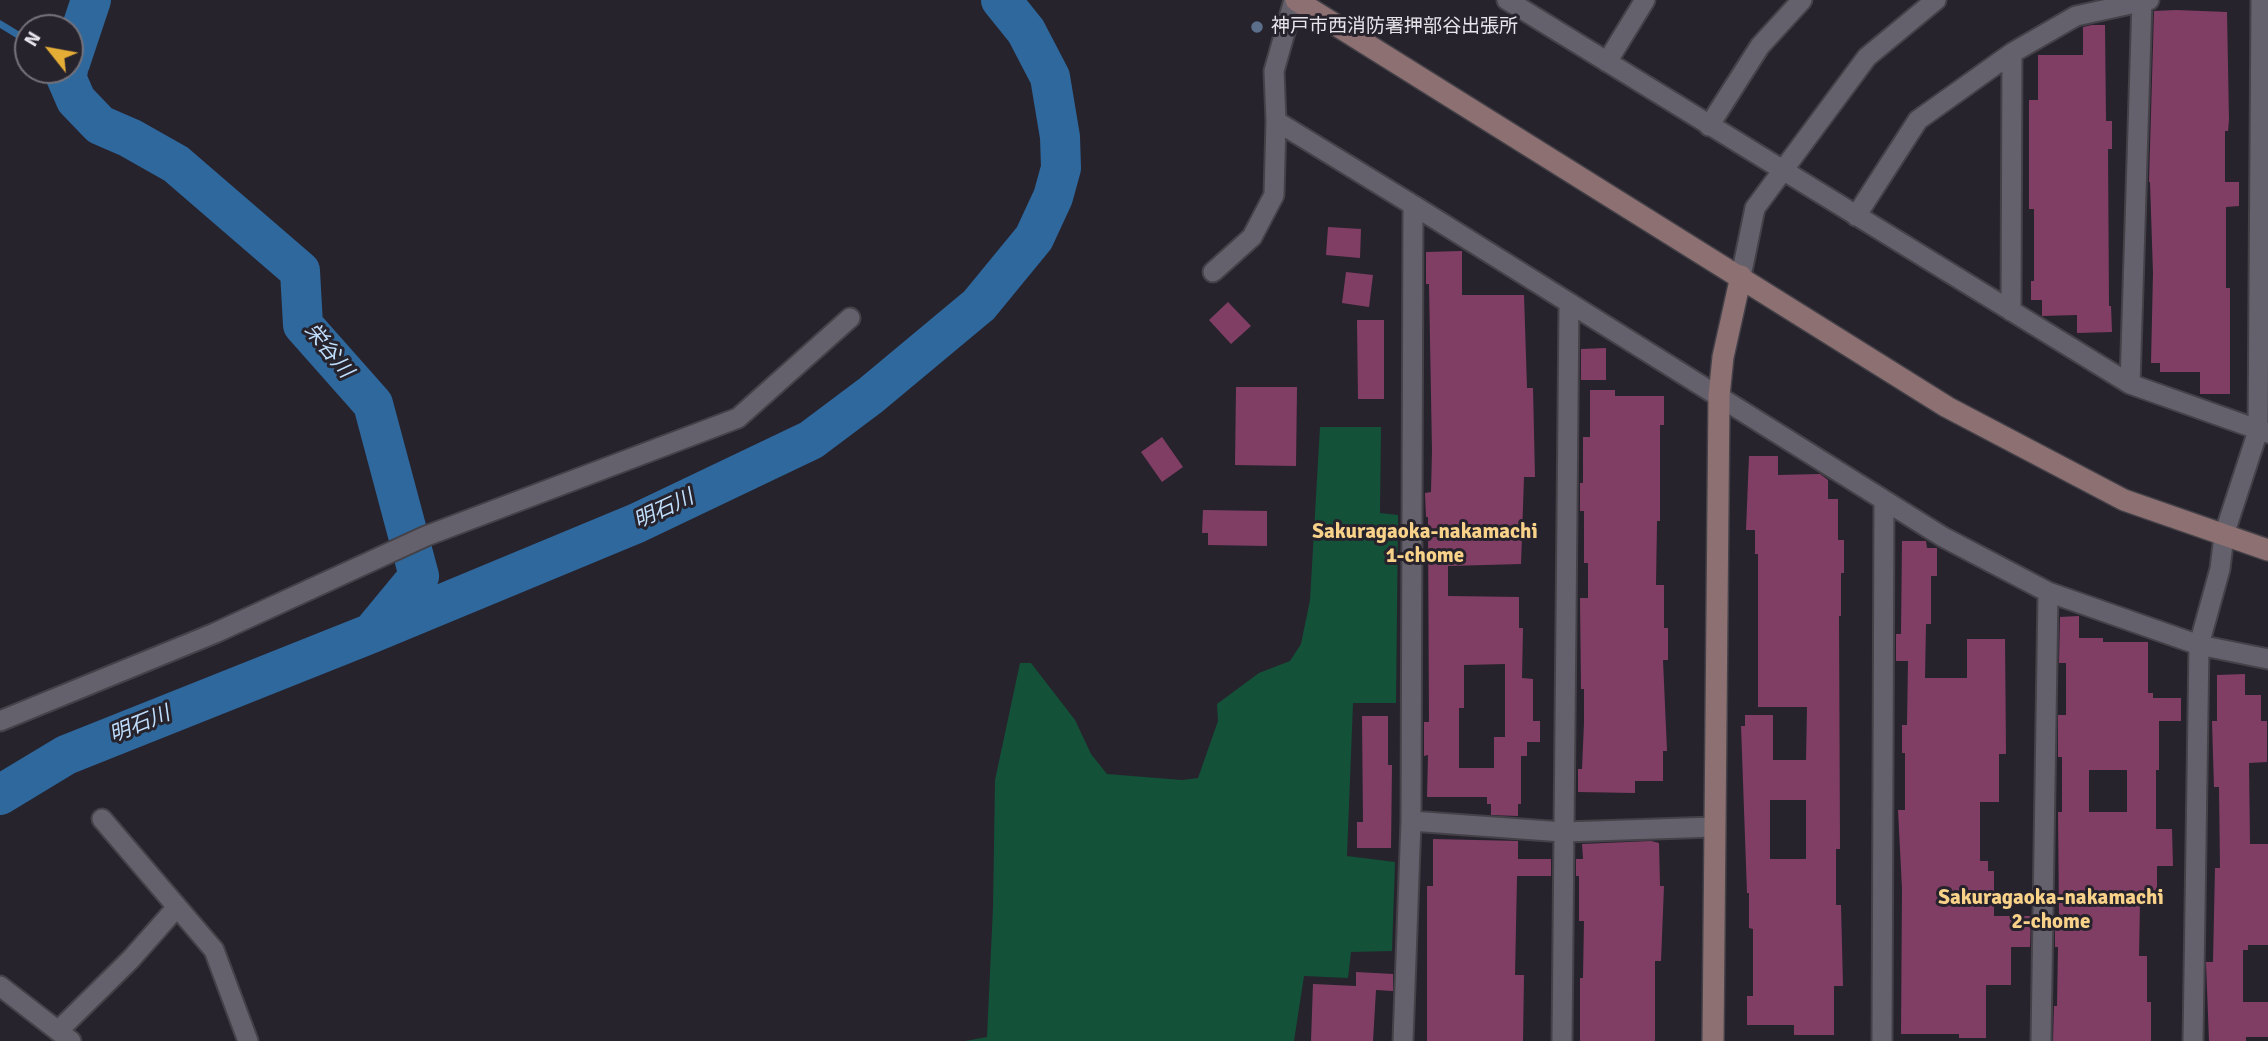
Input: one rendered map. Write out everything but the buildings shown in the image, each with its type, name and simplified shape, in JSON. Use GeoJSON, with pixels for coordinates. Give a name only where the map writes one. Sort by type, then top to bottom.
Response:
{"type":"FeatureCollection","features":[{"type":"Feature","properties":{"kind":"street"},"geometry":{"type":"LineString","coordinates":[[1508,0],[2130,384],[2263,432]]}},
{"type":"Feature","properties":{"kind":"street"},"geometry":{"type":"LineString","coordinates":[[1607,62],[1645,0]]}},
{"type":"Feature","properties":{"kind":"street"},"geometry":{"type":"LineString","coordinates":[[1709,126],[1760,46],[1802,0]]}},
{"type":"Feature","properties":{"kind":"street"},"geometry":{"type":"LineString","coordinates":[[1713,1041],[1719,396],[1723,357],[1755,208],[1867,57],[1936,0]]}},
{"type":"Feature","properties":{"kind":"street"},"geometry":{"type":"LineString","coordinates":[[1856,216],[1918,120],[2012,53],[2076,16],[2149,0]]}},
{"type":"Feature","properties":{"kind":"street"},"geometry":{"type":"LineString","coordinates":[[2193,1041],[2199,645],[2220,569],[2224,535],[2263,432],[2261,0]]}},
{"type":"Feature","properties":{"kind":"street"},"geometry":{"type":"LineString","coordinates":[[2130,384],[2142,1]]}},
{"type":"Feature","properties":{"kind":"street"},"geometry":{"type":"LineString","coordinates":[[1213,272],[1252,237],[1273,195],[1276,121],[1274,71],[1302,2],[1947,407],[2124,500],[2268,550]]}},
{"type":"Feature","properties":{"kind":"street"},"geometry":{"type":"LineString","coordinates":[[2011,311],[2012,53]]}},
{"type":"Feature","properties":{"kind":"street"},"geometry":{"type":"LineString","coordinates":[[1276,121],[1943,537],[2048,592],[2199,645],[2268,659]]}},
{"type":"Feature","properties":{"kind":"street"},"geometry":{"type":"LineString","coordinates":[[1403,1041],[1411,821],[1413,205]]}},
{"type":"Feature","properties":{"kind":"street"},"geometry":{"type":"LineString","coordinates":[[1562,1041],[1569,303]]}},
{"type":"Feature","properties":{"kind":"street"},"geometry":{"type":"LineString","coordinates":[[0,721],[215,633],[426,536],[738,418],[849,318]]}},
{"type":"Feature","properties":{"kind":"street"},"geometry":{"type":"LineString","coordinates":[[1882,1041],[1884,500]]}},
{"type":"Feature","properties":{"kind":"street"},"geometry":{"type":"LineString","coordinates":[[2041,1041],[2048,592]]}},
{"type":"Feature","properties":{"kind":"street"},"geometry":{"type":"LineString","coordinates":[[102,818],[214,950],[247,1041]]}},
{"type":"Feature","properties":{"kind":"street"},"geometry":{"type":"LineString","coordinates":[[1411,821],[1563,832],[1715,827]]}},
{"type":"Feature","properties":{"kind":"street"},"geometry":{"type":"LineString","coordinates":[[0,986],[65,1036],[177,907]]}},
{"type":"Feature","properties":{"kind":"green space"},"geometry":{"type":"Polygon","coordinates":[[[1320,427],[1381,427],[1380,513],[1398,515],[1396,703],[1353,703],[1347,856],[1395,862],[1392,951],[1351,952],[1348,978],[1304,976],[1294,1041],[965,1041],[987,1037],[995,780],[1020,663],[1031,663],[1075,720],[1091,754],[1107,774],[1182,780],[1198,778],[1218,721],[1217,704],[1259,673],[1290,661],[1301,644],[1310,600],[1320,427]]]}},
{"type":"Feature","properties":{"kind":"waterway","name":"栄谷川"},"geometry":{"type":"LineString","coordinates":[[84,21],[91,0]]}},
{"type":"Feature","properties":{"kind":"waterway","name":"明石川"},"geometry":{"type":"LineString","coordinates":[[0,795],[66,755],[372,633],[637,523],[811,440],[871,395],[979,305],[1034,238],[1053,197],[1061,168],[1060,137],[1050,77],[1026,31],[1001,0]]}},
{"type":"Feature","properties":{"kind":"waterway"},"geometry":{"type":"LineString","coordinates":[[0,24],[14,32]]}},
{"type":"Feature","properties":{"kind":"waterway","name":"栄谷川"},"geometry":{"type":"LineString","coordinates":[[69,84],[76,100],[100,125],[130,138],[176,164],[300,271],[303,325],[373,404],[419,576],[376,628]]}},
{"type":"Feature","properties":{"kind":"place","name":"神戸市西消防署押部谷出張所"},"geometry":{"type":"Point","coordinates":[1257,27]}},
{"type":"Feature","properties":{"kind":"district","name":"Sakuragaoka-nakamachi 1-chome"},"geometry":{"type":"Point","coordinates":[1425,544]}},
{"type":"Feature","properties":{"kind":"district","name":"Sakuragaoka-nakamachi 2-chome"},"geometry":{"type":"Point","coordinates":[2051,910]}}]}
